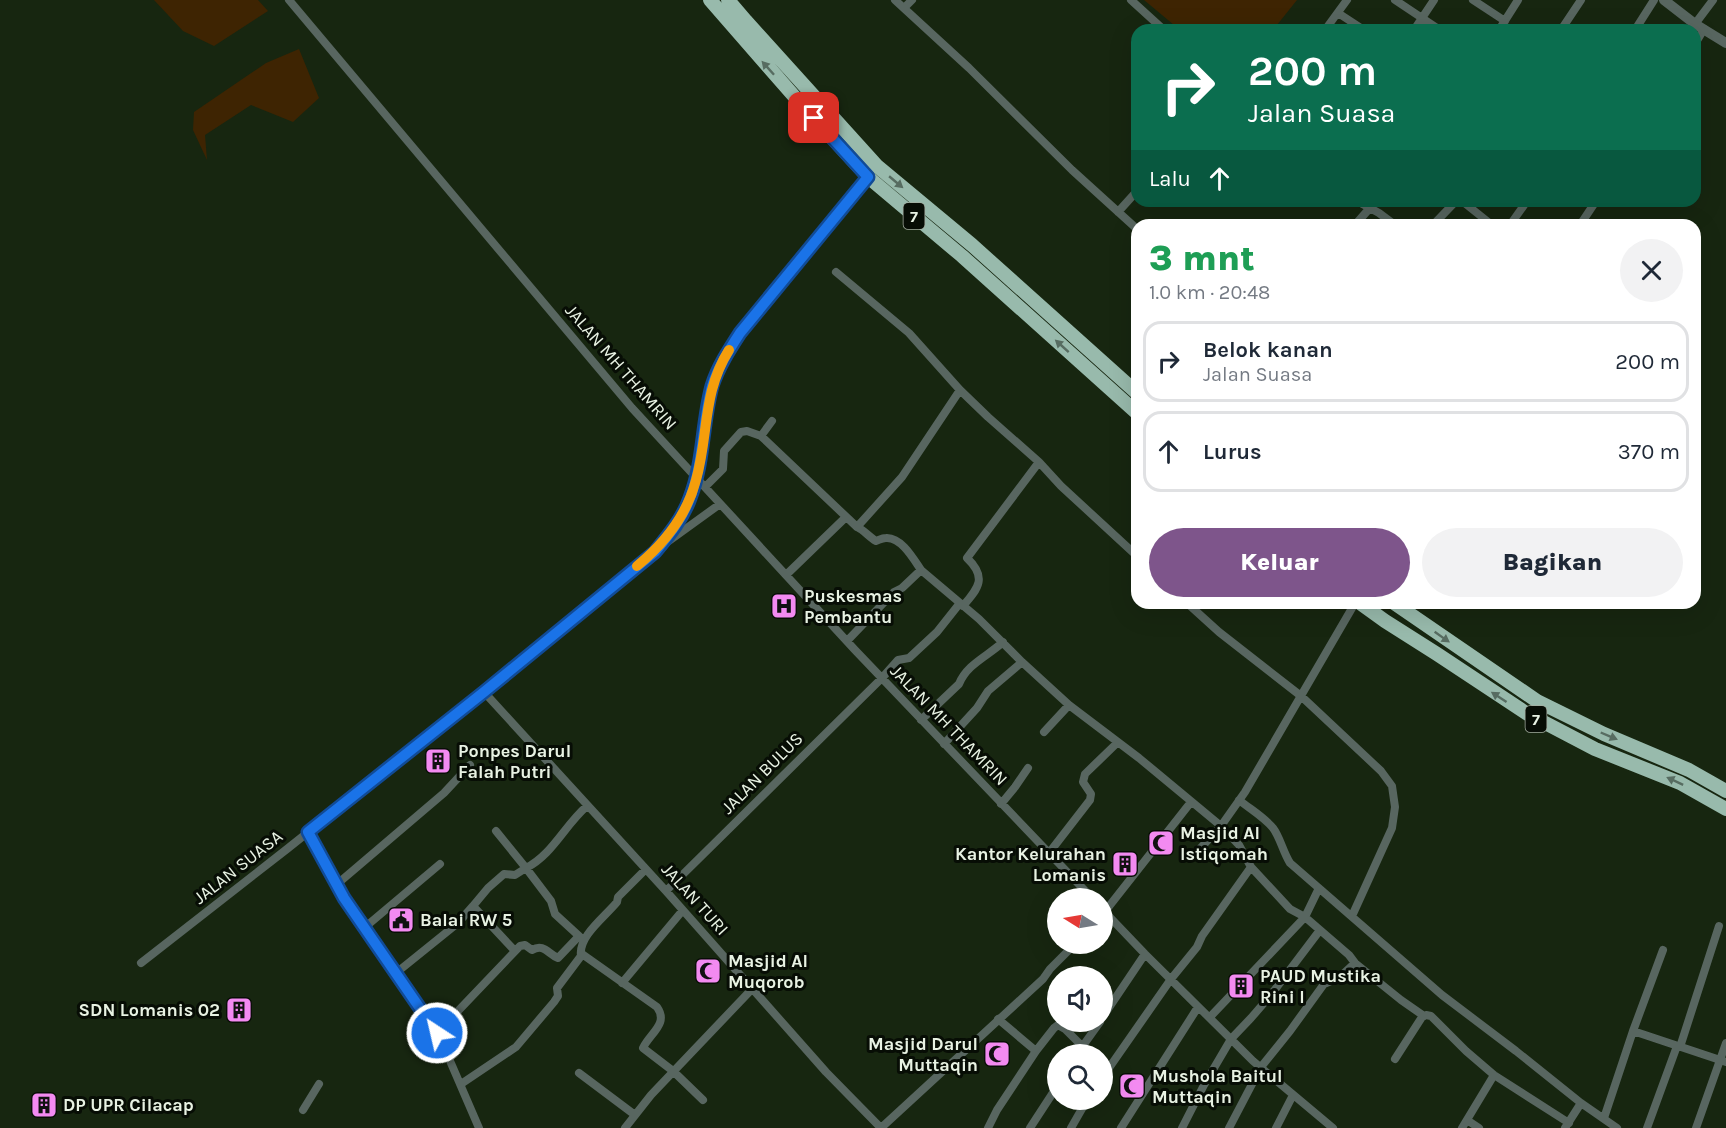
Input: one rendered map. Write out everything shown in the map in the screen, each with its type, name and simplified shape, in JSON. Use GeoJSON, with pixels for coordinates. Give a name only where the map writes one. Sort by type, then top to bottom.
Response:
{"type":"FeatureCollection","features":[{"type":"Feature","properties":{"kind":"highway","name":"7"},"geometry":{"type":"LineString","coordinates":[[710,0],[785,87],[962,256],[1131,408]]}},
{"type":"Feature","properties":{"kind":"highway","name":"7"},"geometry":{"type":"LineString","coordinates":[[728,0],[873,171],[972,245],[1131,388]]}},
{"type":"Feature","properties":{"kind":"highway"},"geometry":{"type":"LineString","coordinates":[[1080,362],[1090,351]]}},
{"type":"Feature","properties":{"kind":"highway","name":"7"},"geometry":{"type":"LineString","coordinates":[[1368,609],[1517,708],[1595,749],[1680,783],[1726,809]]}},
{"type":"Feature","properties":{"kind":"highway"},"geometry":{"type":"LineString","coordinates":[[1385,621],[1391,609]]}},
{"type":"Feature","properties":{"kind":"highway","name":"7"},"geometry":{"type":"LineString","coordinates":[[1402,609],[1537,701],[1570,719],[1689,771],[1726,792]]}},
{"type":"Feature","properties":{"kind":"highway"},"geometry":{"type":"LineString","coordinates":[[1466,674],[1476,661]]}},
{"type":"Feature","properties":{"kind":"street","name":"JALAN MH THAMRIN"},"geometry":{"type":"LineString","coordinates":[[290,0],[632,408],[921,720],[1082,888]]}},
{"type":"Feature","properties":{"kind":"street"},"geometry":{"type":"LineString","coordinates":[[895,0],[1131,224]]}},
{"type":"Feature","properties":{"kind":"street"},"geometry":{"type":"LineString","coordinates":[[904,8],[912,0]]}},
{"type":"Feature","properties":{"kind":"street"},"geometry":{"type":"LineString","coordinates":[[1131,0],[1157,24]]}},
{"type":"Feature","properties":{"kind":"street"},"geometry":{"type":"LineString","coordinates":[[1329,24],[1347,0]]}},
{"type":"Feature","properties":{"kind":"street"},"geometry":{"type":"LineString","coordinates":[[1395,0],[1431,24]]}},
{"type":"Feature","properties":{"kind":"street"},"geometry":{"type":"LineString","coordinates":[[1418,24],[1434,0]]}},
{"type":"Feature","properties":{"kind":"street"},"geometry":{"type":"LineString","coordinates":[[1503,24],[1518,0]]}},
{"type":"Feature","properties":{"kind":"street"},"geometry":{"type":"LineString","coordinates":[[1565,24],[1581,0]]}},
{"type":"Feature","properties":{"kind":"street"},"geometry":{"type":"LineString","coordinates":[[1639,24],[1654,0]]}},
{"type":"Feature","properties":{"kind":"street"},"geometry":{"type":"LineString","coordinates":[[1664,0],[1696,24]]}},
{"type":"Feature","properties":{"kind":"street"},"geometry":{"type":"LineString","coordinates":[[1701,25],[1713,0]]}},
{"type":"Feature","properties":{"kind":"street"},"geometry":{"type":"LineString","coordinates":[[1478,1],[1505,21]]}},
{"type":"Feature","properties":{"kind":"street"},"geometry":{"type":"LineString","coordinates":[[1338,13],[1355,24]]}},
{"type":"Feature","properties":{"kind":"street"},"geometry":{"type":"LineString","coordinates":[[1701,28],[1726,43]]}},
{"type":"Feature","properties":{"kind":"street"},"geometry":{"type":"LineString","coordinates":[[655,552],[680,518],[689,501],[697,478],[712,387],[726,355],[740,333],[873,171]]}},
{"type":"Feature","properties":{"kind":"street"},"geometry":{"type":"LineString","coordinates":[[1118,212],[1131,198]]}},
{"type":"Feature","properties":{"kind":"street"},"geometry":{"type":"LineString","coordinates":[[1366,207],[1387,219]]}},
{"type":"Feature","properties":{"kind":"street"},"geometry":{"type":"LineString","coordinates":[[1439,219],[1450,207]]}},
{"type":"Feature","properties":{"kind":"street"},"geometry":{"type":"LineString","coordinates":[[1470,207],[1484,219]]}},
{"type":"Feature","properties":{"kind":"street"},"geometry":{"type":"LineString","coordinates":[[1360,219],[1369,209]]}},
{"type":"Feature","properties":{"kind":"street"},"geometry":{"type":"LineString","coordinates":[[836,272],[909,333],[960,390],[1131,550]]}},
{"type":"Feature","properties":{"kind":"street"},"geometry":{"type":"LineString","coordinates":[[857,527],[902,477],[960,390]]}},
{"type":"Feature","properties":{"kind":"street"},"geometry":{"type":"LineString","coordinates":[[761,436],[772,421]]}},
{"type":"Feature","properties":{"kind":"street"},"geometry":{"type":"LineString","coordinates":[[705,488],[722,472],[724,451],[739,434],[744,431],[761,436],[857,527],[876,541],[886,538],[897,541],[921,570],[962,604],[1069,705],[1133,753],[1221,826],[1239,845],[1251,867],[1285,904],[1305,917],[1349,955],[1355,963],[1401,1000],[1424,1016],[1431,1016],[1436,1020],[1494,1075],[1567,1125],[1581,1103]]}},
{"type":"Feature","properties":{"kind":"street","name":"JALAN BULUS"},"geometry":{"type":"LineString","coordinates":[[666,891],[898,660],[909,658],[942,628],[977,589],[979,573],[968,558],[1039,462]]}},
{"type":"Feature","properties":{"kind":"street","name":"JALAN SUASA"},"geometry":{"type":"LineString","coordinates":[[141,963],[484,692],[655,552],[720,504]]}},
{"type":"Feature","properties":{"kind":"street"},"geometry":{"type":"LineString","coordinates":[[786,575],[846,517]]}},
{"type":"Feature","properties":{"kind":"street"},"geometry":{"type":"LineString","coordinates":[[847,641],[894,592],[902,588],[921,570]]}},
{"type":"Feature","properties":{"kind":"street"},"geometry":{"type":"LineString","coordinates":[[1194,609],[1219,632],[1301,696],[1370,760],[1392,786],[1395,807],[1392,828],[1352,916]]}},
{"type":"Feature","properties":{"kind":"street"},"geometry":{"type":"LineString","coordinates":[[1196,853],[1221,826],[1239,800],[1352,609]]}},
{"type":"Feature","properties":{"kind":"street"},"geometry":{"type":"LineString","coordinates":[[921,720],[959,684],[962,677],[980,659],[1003,642]]}},
{"type":"Feature","properties":{"kind":"street"},"geometry":{"type":"LineString","coordinates":[[944,744],[977,708],[988,691],[1022,662]]}},
{"type":"Feature","properties":{"kind":"street","name":"JALAN TURI"},"geometry":{"type":"LineString","coordinates":[[484,692],[666,891],[825,1072],[881,1128]]}},
{"type":"Feature","properties":{"kind":"street"},"geometry":{"type":"LineString","coordinates":[[1044,732],[1069,705]]}},
{"type":"Feature","properties":{"kind":"street"},"geometry":{"type":"LineString","coordinates":[[1049,854],[1090,800],[1091,794],[1083,782],[1085,774],[1117,743]]}},
{"type":"Feature","properties":{"kind":"street"},"geometry":{"type":"LineString","coordinates":[[336,885],[444,793],[470,765]]}},
{"type":"Feature","properties":{"kind":"street"},"geometry":{"type":"LineString","coordinates":[[1001,804],[1028,768]]}},
{"type":"Feature","properties":{"kind":"street"},"geometry":{"type":"LineString","coordinates":[[1239,800],[1274,829],[1290,863],[1442,995],[1581,1103],[1617,1128]]}},
{"type":"Feature","properties":{"kind":"street"},"geometry":{"type":"LineString","coordinates":[[1113,900],[1191,802]]}},
{"type":"Feature","properties":{"kind":"street"},"geometry":{"type":"LineString","coordinates":[[396,974],[458,923],[488,888],[504,874],[515,875],[546,854],[575,816],[587,806]]}},
{"type":"Feature","properties":{"kind":"street"},"geometry":{"type":"LineString","coordinates":[[496,831],[551,902],[555,914],[581,938]]}},
{"type":"Feature","properties":{"kind":"street"},"geometry":{"type":"LineString","coordinates":[[308,832],[336,885],[437,1033],[479,1128]]}},
{"type":"Feature","properties":{"kind":"street"},"geometry":{"type":"LineString","coordinates":[[364,928],[440,864]]}},
{"type":"Feature","properties":{"kind":"street"},"geometry":{"type":"LineString","coordinates":[[1113,1062],[1171,979],[1197,947],[1202,936],[1251,867]]}},
{"type":"Feature","properties":{"kind":"street"},"geometry":{"type":"LineString","coordinates":[[437,1033],[515,951],[523,945],[530,950],[539,947],[558,958],[617,902],[618,897],[646,869]]}},
{"type":"Feature","properties":{"kind":"street"},"geometry":{"type":"LineString","coordinates":[[1210,1017],[1305,917],[1319,888]]}},
{"type":"Feature","properties":{"kind":"street"},"geometry":{"type":"LineString","coordinates":[[473,906],[515,951]]}},
{"type":"Feature","properties":{"kind":"street"},"geometry":{"type":"LineString","coordinates":[[622,983],[683,910]]}},
{"type":"Feature","properties":{"kind":"street"},"geometry":{"type":"LineString","coordinates":[[1113,922],[1231,1039],[1324,1125],[1333,1128]]}},
{"type":"Feature","properties":{"kind":"street"},"geometry":{"type":"LineString","coordinates":[[1647,1128],[1719,926]]}},
{"type":"Feature","properties":{"kind":"street"},"geometry":{"type":"LineString","coordinates":[[1182,1128],[1231,1039],[1258,1011],[1320,930]]}},
{"type":"Feature","properties":{"kind":"street"},"geometry":{"type":"LineString","coordinates":[[581,938],[582,954],[657,1007],[662,1020],[643,1048],[673,1071],[703,1100]]}},
{"type":"Feature","properties":{"kind":"street"},"geometry":{"type":"LineString","coordinates":[[1604,1118],[1663,950]]}},
{"type":"Feature","properties":{"kind":"street"},"geometry":{"type":"LineString","coordinates":[[460,1084],[522,1041],[554,1002],[558,996],[557,988],[582,954]]}},
{"type":"Feature","properties":{"kind":"street"},"geometry":{"type":"LineString","coordinates":[[881,1128],[1043,979],[1066,954]]}},
{"type":"Feature","properties":{"kind":"street"},"geometry":{"type":"LineString","coordinates":[[1113,1002],[1145,954]]}},
{"type":"Feature","properties":{"kind":"street"},"geometry":{"type":"LineString","coordinates":[[1229,1128],[1261,1067],[1324,984],[1340,977],[1355,963]]}},
{"type":"Feature","properties":{"kind":"street"},"geometry":{"type":"LineString","coordinates":[[625,1128],[651,1095],[752,989]]}},
{"type":"Feature","properties":{"kind":"street"},"geometry":{"type":"LineString","coordinates":[[1121,1128],[1198,1007]]}},
{"type":"Feature","properties":{"kind":"street"},"geometry":{"type":"LineString","coordinates":[[1395,1059],[1424,1016]]}},
{"type":"Feature","properties":{"kind":"street"},"geometry":{"type":"LineString","coordinates":[[998,1019],[1036,1051]]}},
{"type":"Feature","properties":{"kind":"street"},"geometry":{"type":"LineString","coordinates":[[988,1128],[997,1110],[1054,1028],[1058,1025],[1065,1029],[1080,1044]]}},
{"type":"Feature","properties":{"kind":"street"},"geometry":{"type":"LineString","coordinates":[[1634,1031],[1723,1061]]}},
{"type":"Feature","properties":{"kind":"street"},"geometry":{"type":"LineString","coordinates":[[1696,1128],[1723,1061],[1726,1043]]}},
{"type":"Feature","properties":{"kind":"street"},"geometry":{"type":"LineString","coordinates":[[579,1073],[635,1116]]}},
{"type":"Feature","properties":{"kind":"street"},"geometry":{"type":"LineString","coordinates":[[1479,1128],[1464,1124],[1494,1075]]}},
{"type":"Feature","properties":{"kind":"street"},"geometry":{"type":"LineString","coordinates":[[303,1110],[319,1084]]}},
{"type":"Feature","properties":{"kind":"street"},"geometry":{"type":"LineString","coordinates":[[1276,1128],[1293,1095]]}},
{"type":"Feature","properties":{"kind":"street"},"geometry":{"type":"LineString","coordinates":[[1030,1128],[1047,1102]]}},
{"type":"Feature","properties":{"kind":"street"},"geometry":{"type":"LineString","coordinates":[[1071,1128],[1081,1110]]}},
{"type":"Feature","properties":{"kind":"shaded area"},"geometry":{"type":"Polygon","coordinates":[[[154,0],[258,0],[268,11],[214,46],[183,31],[154,0]]]}},
{"type":"Feature","properties":{"kind":"shaded area"},"geometry":{"type":"Polygon","coordinates":[[[1144,0],[1297,0],[1278,24],[1173,24],[1144,0]]]}},
{"type":"Feature","properties":{"kind":"shaded area"},"geometry":{"type":"Polygon","coordinates":[[[299,49],[319,98],[293,122],[251,105],[205,135],[207,160],[193,130],[194,112],[266,63],[299,49]]]}},
{"type":"Feature","properties":{"kind":"slow traffic"},"geometry":{"type":"LineString","coordinates":[[637,566],[655,552],[670,533],[689,501],[697,478],[712,387],[729,350]]}},
{"type":"Feature","properties":{"kind":"place","name":"Puskesmas Pembantu"},"geometry":{"type":"Point","coordinates":[784,606]}},
{"type":"Feature","properties":{"kind":"place","name":"Ponpes Darul Falah Putri"},"geometry":{"type":"Point","coordinates":[438,761]}},
{"type":"Feature","properties":{"kind":"place","name":"Masjid Al Istiqomah"},"geometry":{"type":"Point","coordinates":[1161,843]}},
{"type":"Feature","properties":{"kind":"place","name":"Kantor Kelurahan Lomanis"},"geometry":{"type":"Point","coordinates":[1125,864]}},
{"type":"Feature","properties":{"kind":"place","name":"Balai RW 5"},"geometry":{"type":"Point","coordinates":[401,920]}},
{"type":"Feature","properties":{"kind":"place","name":"Masjid Al Muqorob"},"geometry":{"type":"Point","coordinates":[708,971]}},
{"type":"Feature","properties":{"kind":"place","name":"PAUD Mustika Rini I"},"geometry":{"type":"Point","coordinates":[1241,986]}},
{"type":"Feature","properties":{"kind":"place","name":"SDN Lomanis 02"},"geometry":{"type":"Point","coordinates":[239,1010]}},
{"type":"Feature","properties":{"kind":"place","name":"Masjid Darul Muttaqin"},"geometry":{"type":"Point","coordinates":[997,1054]}},
{"type":"Feature","properties":{"kind":"place","name":"Mushola Baitul Muttaqin"},"geometry":{"type":"Point","coordinates":[1132,1086]}},
{"type":"Feature","properties":{"kind":"place","name":"DP UPR Cilacap"},"geometry":{"type":"Point","coordinates":[44,1105]}},
{"type":"Feature","properties":{"kind":"route"},"geometry":{"type":"LineString","coordinates":[[437,1033],[344,898],[308,832],[655,552],[670,533],[689,501],[697,478],[707,408],[717,373],[726,355],[740,333],[868,177],[814,118]]}}]}
